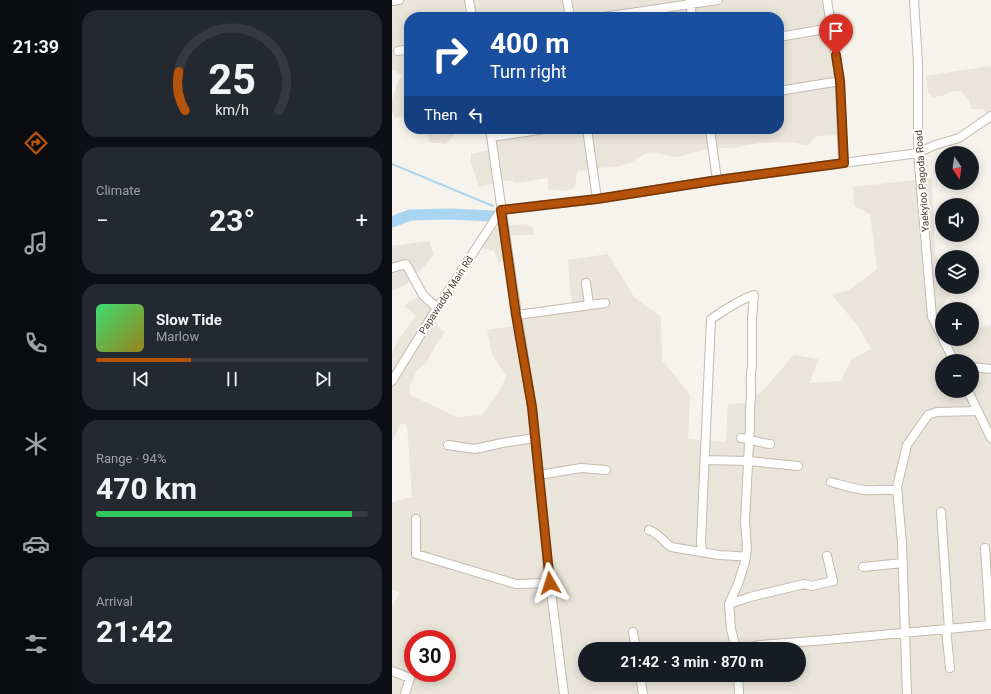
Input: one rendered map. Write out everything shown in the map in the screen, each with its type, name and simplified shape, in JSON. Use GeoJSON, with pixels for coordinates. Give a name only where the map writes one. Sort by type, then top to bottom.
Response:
{"type":"FeatureCollection","features":[{"type":"Feature","properties":{"kind":"street"},"geometry":{"type":"LineString","coordinates":[[392,1],[399,0]]}},
{"type":"Feature","properties":{"kind":"street"},"geometry":{"type":"LineString","coordinates":[[470,0],[471,12]]}},
{"type":"Feature","properties":{"kind":"street"},"geometry":{"type":"LineString","coordinates":[[567,0],[569,12]]}},
{"type":"Feature","properties":{"kind":"street"},"geometry":{"type":"LineString","coordinates":[[632,12],[690,2],[718,0]]}},
{"type":"Feature","properties":{"kind":"street"},"geometry":{"type":"LineString","coordinates":[[826,0],[840,81],[844,163]]}},
{"type":"Feature","properties":{"kind":"street","name":"Yaekyioo Pagoda Road"},"geometry":{"type":"LineString","coordinates":[[914,0],[918,63],[918,153],[932,317],[935,323]]}},
{"type":"Feature","properties":{"kind":"street"},"geometry":{"type":"LineString","coordinates":[[690,2],[691,12]]}},
{"type":"Feature","properties":{"kind":"street"},"geometry":{"type":"LineString","coordinates":[[784,36],[831,28]]}},
{"type":"Feature","properties":{"kind":"street"},"geometry":{"type":"LineString","coordinates":[[398,51],[404,50]]}},
{"type":"Feature","properties":{"kind":"street"},"geometry":{"type":"LineString","coordinates":[[784,90],[840,81]]}},
{"type":"Feature","properties":{"kind":"street"},"geometry":{"type":"LineString","coordinates":[[501,210],[597,199],[718,180],[918,153],[959,138],[991,116]]}},
{"type":"Feature","properties":{"kind":"street"},"geometry":{"type":"LineString","coordinates":[[491,134],[516,315],[532,407],[550,583],[564,694]]}},
{"type":"Feature","properties":{"kind":"street"},"geometry":{"type":"LineString","coordinates":[[588,134],[597,199]]}},
{"type":"Feature","properties":{"kind":"street"},"geometry":{"type":"LineString","coordinates":[[711,134],[718,180]]}},
{"type":"Feature","properties":{"kind":"street","name":"Papawaddy Main Rd"},"geometry":{"type":"LineString","coordinates":[[392,382],[437,308],[501,210]]}},
{"type":"Feature","properties":{"kind":"street"},"geometry":{"type":"LineString","coordinates":[[392,268],[406,264],[423,295],[437,308]]}},
{"type":"Feature","properties":{"kind":"street"},"geometry":{"type":"LineString","coordinates":[[586,283],[589,305]]}},
{"type":"Feature","properties":{"kind":"street"},"geometry":{"type":"LineString","coordinates":[[702,551],[702,497],[711,319],[743,298],[754,295],[749,414],[750,424],[745,439],[748,461],[745,522],[747,547],[746,557],[738,584],[729,604],[731,629],[734,642]]}},
{"type":"Feature","properties":{"kind":"street"},"geometry":{"type":"LineString","coordinates":[[516,315],[604,303]]}},
{"type":"Feature","properties":{"kind":"street"},"geometry":{"type":"LineString","coordinates":[[979,368],[991,369]]}},
{"type":"Feature","properties":{"kind":"street"},"geometry":{"type":"LineString","coordinates":[[972,398],[991,438]]}},
{"type":"Feature","properties":{"kind":"street"},"geometry":{"type":"LineString","coordinates":[[907,694],[903,563],[897,487],[907,445],[928,415],[937,412],[978,411]]}},
{"type":"Feature","properties":{"kind":"street"},"geometry":{"type":"LineString","coordinates":[[448,445],[475,449],[535,438]]}},
{"type":"Feature","properties":{"kind":"street"},"geometry":{"type":"LineString","coordinates":[[745,439],[770,444]]}},
{"type":"Feature","properties":{"kind":"street"},"geometry":{"type":"LineString","coordinates":[[705,460],[748,461],[798,466]]}},
{"type":"Feature","properties":{"kind":"street"},"geometry":{"type":"LineString","coordinates":[[539,475],[581,468],[606,470]]}},
{"type":"Feature","properties":{"kind":"street"},"geometry":{"type":"LineString","coordinates":[[830,482],[864,490],[887,489],[897,491]]}},
{"type":"Feature","properties":{"kind":"street"},"geometry":{"type":"LineString","coordinates":[[941,512],[950,668]]}},
{"type":"Feature","properties":{"kind":"street"},"geometry":{"type":"LineString","coordinates":[[416,519],[416,554],[516,584],[550,583]]}},
{"type":"Feature","properties":{"kind":"street"},"geometry":{"type":"LineString","coordinates":[[649,530],[656,532],[665,543],[671,547],[719,555],[746,557]]}},
{"type":"Feature","properties":{"kind":"street"},"geometry":{"type":"LineString","coordinates":[[793,642],[991,625],[985,548]]}},
{"type":"Feature","properties":{"kind":"street"},"geometry":{"type":"LineString","coordinates":[[729,604],[750,597],[804,584],[812,586],[833,581],[827,556]]}},
{"type":"Feature","properties":{"kind":"street"},"geometry":{"type":"LineString","coordinates":[[863,567],[903,563]]}},
{"type":"Feature","properties":{"kind":"street"},"geometry":{"type":"LineString","coordinates":[[633,632],[635,642]]}},
{"type":"Feature","properties":{"kind":"street"},"geometry":{"type":"LineString","coordinates":[[392,671],[410,678],[405,694]]}},
{"type":"Feature","properties":{"kind":"street"},"geometry":{"type":"LineString","coordinates":[[641,682],[643,694]]}},
{"type":"Feature","properties":{"kind":"street"},"geometry":{"type":"LineString","coordinates":[[738,682],[739,694]]}},
{"type":"Feature","properties":{"kind":"shaded area"},"geometry":{"type":"Polygon","coordinates":[[[392,0],[824,0],[845,135],[816,136],[808,145],[788,142],[760,143],[732,148],[704,150],[677,157],[655,152],[647,153],[630,163],[616,167],[577,171],[575,187],[566,191],[548,189],[548,178],[516,183],[509,180],[479,187],[471,163],[471,154],[490,150],[488,134],[784,134],[784,12],[404,12],[404,116],[395,118],[392,111],[392,100],[397,83],[402,76],[395,70],[392,70],[392,0]]]}},
{"type":"Feature","properties":{"kind":"shaded area"},"geometry":{"type":"Polygon","coordinates":[[[991,66],[991,115],[983,109],[972,109],[968,99],[961,91],[949,92],[942,96],[933,97],[928,92],[926,76],[991,66]]]}},
{"type":"Feature","properties":{"kind":"shaded area"},"geometry":{"type":"Polygon","coordinates":[[[427,134],[455,134],[446,144],[430,143],[427,134]]]}},
{"type":"Feature","properties":{"kind":"shaded area"},"geometry":{"type":"Polygon","coordinates":[[[932,178],[935,294],[951,294],[945,302],[935,302],[935,346],[979,346],[979,328],[991,325],[991,694],[392,694],[392,606],[400,593],[392,589],[392,502],[412,497],[407,425],[401,423],[392,441],[392,352],[400,337],[416,316],[404,306],[410,301],[419,297],[427,301],[439,328],[445,332],[435,346],[427,362],[417,371],[409,387],[410,395],[457,417],[482,415],[502,386],[506,376],[492,354],[487,330],[520,325],[519,316],[573,310],[568,260],[608,254],[634,297],[661,317],[662,360],[690,395],[688,439],[726,442],[728,404],[748,403],[765,388],[794,355],[818,359],[810,383],[841,381],[852,359],[871,349],[857,325],[832,295],[849,290],[877,269],[870,214],[854,206],[853,187],[932,178]]]}},
{"type":"Feature","properties":{"kind":"shaded area"},"geometry":{"type":"Polygon","coordinates":[[[525,224],[533,228],[534,235],[504,237],[507,260],[498,262],[494,251],[483,248],[485,227],[525,224]]]}},
{"type":"Feature","properties":{"kind":"shaded area"},"geometry":{"type":"Polygon","coordinates":[[[429,241],[434,254],[421,270],[406,284],[392,291],[392,246],[429,241]]]}},
{"type":"Feature","properties":{"kind":"waterway"},"geometry":{"type":"LineString","coordinates":[[392,164],[493,206]]}},
{"type":"Feature","properties":{"kind":"waterway"},"geometry":{"type":"LineString","coordinates":[[392,222],[410,215],[450,214],[492,216]]}},
{"type":"Feature","properties":{"kind":"route"},"geometry":{"type":"LineString","coordinates":[[550,583],[532,407],[516,315],[501,210],[597,199],[718,180],[844,163],[840,81],[836,55]]}}]}
